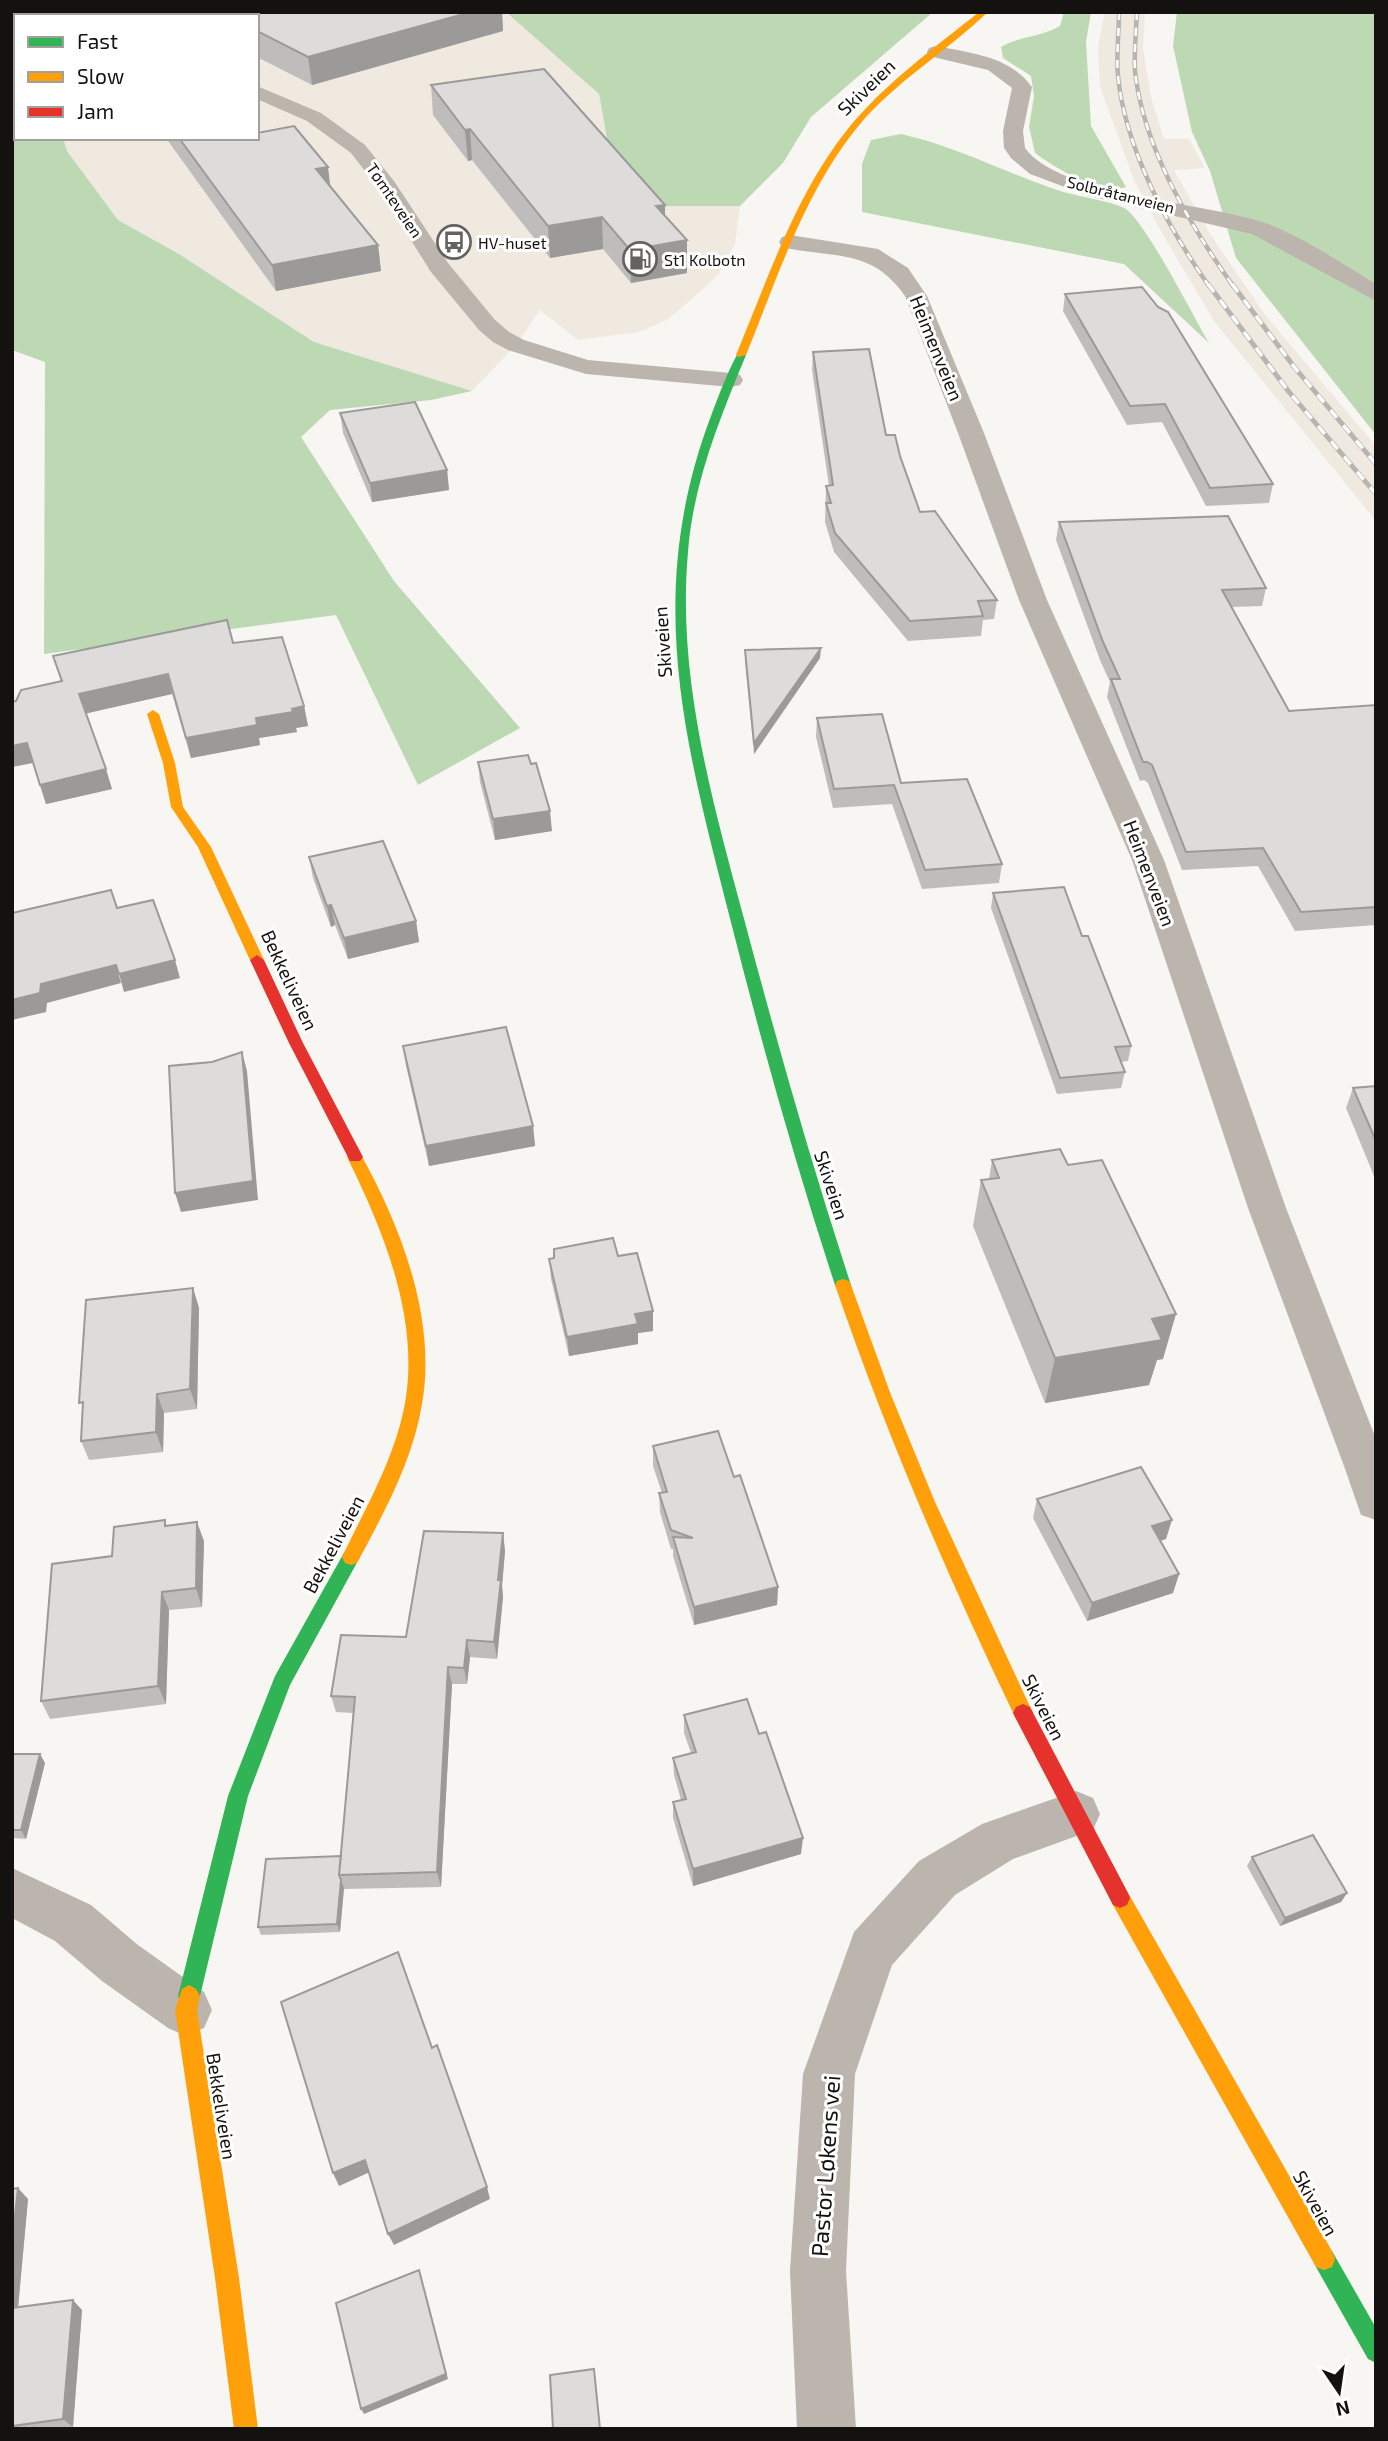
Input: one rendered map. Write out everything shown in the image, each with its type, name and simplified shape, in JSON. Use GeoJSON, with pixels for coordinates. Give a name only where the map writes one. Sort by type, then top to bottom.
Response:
{"type":"FeatureCollection","features":[{"type":"Feature","properties":{"kind":"main road","name":"Skiveien"},"geometry":{"type":"LineString","coordinates":[[984,12],[893,87],[855,124],[836,149],[787,249],[730,380],[690,495],[681,558],[680,600],[686,684],[710,818],[773,1065],[799,1152],[890,1417],[975,1614],[1032,1732],[1124,1906],[1376,2351]]}},
{"type":"Feature","properties":{"kind":"main road","name":"Bekkeliveien"},"geometry":{"type":"LineString","coordinates":[[153,714],[169,763],[177,807],[204,846],[296,1043],[371,1188],[412,1311],[417,1366],[414,1403],[382,1498],[282,1682],[238,1796],[186,2010],[225,2264],[246,2429]]}},
{"type":"Feature","properties":{"kind":"street","name":"Solbråtanveien"},"geometry":{"type":"LineString","coordinates":[[936,52],[1000,68],[1016,78],[1022,87],[1013,142],[1017,152],[1030,164],[1080,186],[1258,228],[1302,249],[1376,294]]}},
{"type":"Feature","properties":{"kind":"street","name":"Tømteveien"},"geometry":{"type":"LineString","coordinates":[[259,93],[314,117],[358,149],[387,184],[439,267],[486,325],[516,345],[586,367],[730,380]]}},
{"type":"Feature","properties":{"kind":"street","name":"Heimenveien"},"geometry":{"type":"LineString","coordinates":[[787,249],[886,264],[906,279],[916,296],[971,433],[1033,600],[1148,860],[1267,1208],[1365,1466],[1376,1502]]}},
{"type":"Feature","properties":{"kind":"street","name":"Tømteveien"},"geometry":{"type":"LineString","coordinates":[[586,367],[611,383],[722,403]]}},
{"type":"Feature","properties":{"kind":"street","name":"Pastor Løkens vei"},"geometry":{"type":"LineString","coordinates":[[827,2429],[818,2271],[829,2074],[872,1950],[937,1878],[999,1841],[1076,1814]]}},
{"type":"Feature","properties":{"kind":"street"},"geometry":{"type":"LineString","coordinates":[[12,1892],[73,1923],[120,1963],[186,2010]]}},
{"type":"Feature","properties":{"kind":"shaded area"},"geometry":{"type":"Polygon","coordinates":[[[12,12],[506,12],[599,94],[620,211],[670,206],[740,206],[735,244],[718,275],[701,291],[667,320],[639,332],[578,340],[540,310],[516,345],[472,391],[314,342],[179,254],[118,220],[67,151],[64,140],[259,140],[259,14],[14,14],[14,47],[12,12]]]}},
{"type":"Feature","properties":{"kind":"shaded area"},"geometry":{"type":"Polygon","coordinates":[[[1105,12],[1145,12],[1143,50],[1151,97],[1164,139],[1189,139],[1205,168],[1174,170],[1210,234],[1266,316],[1376,446],[1376,521],[1214,321],[1163,235],[1134,180],[1100,87],[1098,47],[1105,12]]]}},
{"type":"Feature","properties":{"kind":"green space"},"geometry":{"type":"Polygon","coordinates":[[[506,12],[933,12],[811,117],[783,163],[740,206],[670,206],[620,211],[599,94],[506,12]]]}},
{"type":"Feature","properties":{"kind":"green space"},"geometry":{"type":"Polygon","coordinates":[[[1064,12],[1091,12],[1086,42],[1091,126],[1126,187],[1104,188],[1091,184],[1066,173],[1035,153],[1029,127],[1034,96],[1031,76],[1003,58],[1001,47],[1060,26],[1064,12]]]}},
{"type":"Feature","properties":{"kind":"green space"},"geometry":{"type":"Polygon","coordinates":[[[1177,12],[1376,12],[1376,435],[1236,258],[1210,171],[1192,132],[1173,46],[1177,12]]]}},
{"type":"Feature","properties":{"kind":"green space"},"geometry":{"type":"Polygon","coordinates":[[[12,46],[14,140],[64,140],[67,151],[118,220],[179,254],[314,342],[472,391],[431,400],[330,410],[301,437],[394,581],[520,728],[418,785],[336,615],[44,654],[45,362],[12,350],[12,46]]]}},
{"type":"Feature","properties":{"kind":"green space"},"geometry":{"type":"Polygon","coordinates":[[[901,134],[960,152],[1057,190],[1124,208],[1144,230],[1156,249],[1209,343],[1124,264],[862,212],[862,164],[871,140],[901,134]]]}},
{"type":"Feature","properties":{"kind":"building"},"geometry":{"type":"Polygon","coordinates":[[[220,12],[471,12],[308,57],[259,32],[259,14],[220,12]]]}},
{"type":"Feature","properties":{"kind":"building"},"geometry":{"type":"Polygon","coordinates":[[[544,69],[665,205],[656,206],[687,240],[630,250],[602,217],[548,226],[470,129],[465,130],[431,85],[544,69]]]}},
{"type":"Feature","properties":{"kind":"building"},"geometry":{"type":"Polygon","coordinates":[[[294,126],[328,167],[316,169],[378,245],[272,265],[180,140],[259,140],[259,133],[294,126]]]}},
{"type":"Feature","properties":{"kind":"building"},"geometry":{"type":"Polygon","coordinates":[[[1142,287],[1158,307],[1168,312],[1273,484],[1210,488],[1165,404],[1130,406],[1065,294],[1142,287]]]}},
{"type":"Feature","properties":{"kind":"building"},"geometry":{"type":"Polygon","coordinates":[[[869,349],[886,435],[895,435],[920,512],[935,511],[997,600],[978,601],[983,616],[910,621],[835,533],[826,503],[831,503],[826,486],[833,485],[813,352],[869,349]]]}},
{"type":"Feature","properties":{"kind":"building"},"geometry":{"type":"Polygon","coordinates":[[[415,402],[447,470],[370,483],[340,413],[415,402]]]}},
{"type":"Feature","properties":{"kind":"building"},"geometry":{"type":"Polygon","coordinates":[[[1228,516],[1266,588],[1222,590],[1289,711],[1376,705],[1376,907],[1301,912],[1263,848],[1186,852],[1152,765],[1143,762],[1111,679],[1120,679],[1103,642],[1059,522],[1228,516]]]}},
{"type":"Feature","properties":{"kind":"building"},"geometry":{"type":"Polygon","coordinates":[[[227,620],[233,643],[282,637],[304,706],[292,709],[293,712],[256,718],[257,725],[186,738],[168,674],[79,694],[106,769],[40,785],[27,743],[12,746],[12,702],[16,701],[21,690],[62,681],[53,656],[227,620]]]}},
{"type":"Feature","properties":{"kind":"building"},"geometry":{"type":"Polygon","coordinates":[[[821,648],[754,743],[745,650],[821,648]]]}},
{"type":"Feature","properties":{"kind":"building"},"geometry":{"type":"Polygon","coordinates":[[[882,714],[901,783],[967,779],[1002,864],[925,870],[894,785],[834,789],[817,718],[882,714]]]}},
{"type":"Feature","properties":{"kind":"building"},"geometry":{"type":"Polygon","coordinates":[[[528,755],[531,764],[536,763],[550,811],[493,819],[478,762],[528,755]]]}},
{"type":"Feature","properties":{"kind":"building"},"geometry":{"type":"Polygon","coordinates":[[[383,841],[416,921],[344,938],[331,905],[327,906],[309,857],[383,841]]]}},
{"type":"Feature","properties":{"kind":"building"},"geometry":{"type":"Polygon","coordinates":[[[1064,887],[1082,936],[1088,936],[1131,1046],[1115,1047],[1125,1072],[1060,1078],[993,893],[1064,887]]]}},
{"type":"Feature","properties":{"kind":"building"},"geometry":{"type":"Polygon","coordinates":[[[111,890],[117,908],[153,900],[175,960],[119,974],[116,965],[41,984],[40,993],[12,1000],[12,913],[111,890]]]}},
{"type":"Feature","properties":{"kind":"building"},"geometry":{"type":"Polygon","coordinates":[[[506,1027],[533,1126],[426,1146],[403,1046],[506,1027]]]}},
{"type":"Feature","properties":{"kind":"building"},"geometry":{"type":"Polygon","coordinates":[[[242,1052],[253,1181],[175,1193],[169,1066],[212,1062],[242,1052]]]}},
{"type":"Feature","properties":{"kind":"building"},"geometry":{"type":"Polygon","coordinates":[[[1376,1086],[1376,1141],[1353,1088],[1376,1086]]]}},
{"type":"Feature","properties":{"kind":"building"},"geometry":{"type":"Polygon","coordinates":[[[1060,1149],[1068,1165],[1102,1160],[1176,1314],[1152,1319],[1162,1340],[1055,1358],[981,1180],[999,1178],[992,1160],[1060,1149]]]}},
{"type":"Feature","properties":{"kind":"building"},"geometry":{"type":"Polygon","coordinates":[[[613,1238],[618,1256],[637,1253],[653,1311],[635,1314],[638,1324],[567,1337],[549,1259],[554,1258],[554,1249],[613,1238]]]}},
{"type":"Feature","properties":{"kind":"building"},"geometry":{"type":"Polygon","coordinates":[[[193,1288],[190,1389],[157,1394],[156,1432],[81,1441],[83,1402],[79,1403],[86,1300],[193,1288]]]}},
{"type":"Feature","properties":{"kind":"building"},"geometry":{"type":"Polygon","coordinates":[[[718,1431],[734,1477],[740,1475],[778,1587],[694,1607],[673,1537],[693,1538],[671,1530],[659,1493],[667,1492],[653,1446],[718,1431]]]}},
{"type":"Feature","properties":{"kind":"building"},"geometry":{"type":"Polygon","coordinates":[[[1141,1467],[1172,1520],[1152,1526],[1179,1574],[1092,1603],[1037,1499],[1141,1467]]]}},
{"type":"Feature","properties":{"kind":"building"},"geometry":{"type":"Polygon","coordinates":[[[165,1520],[165,1526],[197,1522],[196,1588],[162,1592],[158,1686],[41,1701],[52,1564],[112,1556],[114,1527],[165,1520]]]}},
{"type":"Feature","properties":{"kind":"building"},"geometry":{"type":"Polygon","coordinates":[[[424,1531],[503,1533],[494,1642],[467,1640],[464,1668],[448,1667],[437,1872],[339,1875],[355,1697],[331,1696],[341,1635],[406,1637],[424,1531]]]}},
{"type":"Feature","properties":{"kind":"building"},"geometry":{"type":"Polygon","coordinates":[[[747,1699],[759,1734],[766,1732],[803,1838],[693,1869],[673,1802],[686,1799],[673,1758],[696,1752],[684,1715],[747,1699]]]}},
{"type":"Feature","properties":{"kind":"building"},"geometry":{"type":"Polygon","coordinates":[[[12,1754],[40,1754],[21,1830],[12,1830],[12,1754]]]}},
{"type":"Feature","properties":{"kind":"building"},"geometry":{"type":"Polygon","coordinates":[[[1313,1835],[1347,1893],[1285,1918],[1252,1857],[1313,1835]]]}},
{"type":"Feature","properties":{"kind":"building"},"geometry":{"type":"Polygon","coordinates":[[[341,1856],[337,1924],[258,1927],[266,1859],[341,1856]]]}},
{"type":"Feature","properties":{"kind":"building"},"geometry":{"type":"Polygon","coordinates":[[[398,1952],[432,2048],[437,2045],[487,2187],[388,2234],[365,2160],[333,2173],[281,2002],[398,1952]]]}},
{"type":"Feature","properties":{"kind":"building"},"geometry":{"type":"Polygon","coordinates":[[[18,2188],[12,2243],[12,2189],[18,2188]]]}},
{"type":"Feature","properties":{"kind":"building"},"geometry":{"type":"Polygon","coordinates":[[[419,2270],[446,2374],[361,2409],[336,2303],[419,2270]]]}},
{"type":"Feature","properties":{"kind":"building"},"geometry":{"type":"Polygon","coordinates":[[[73,2300],[63,2419],[12,2426],[12,2308],[73,2300]]]}},
{"type":"Feature","properties":{"kind":"building"},"geometry":{"type":"Polygon","coordinates":[[[594,2369],[600,2429],[553,2429],[550,2375],[594,2369]]]}},
{"type":"Feature","properties":{"kind":"railway"},"geometry":{"type":"LineString","coordinates":[[1119,12],[1118,76],[1129,131],[1164,213],[1209,286]]}},
{"type":"Feature","properties":{"kind":"railway"},"geometry":{"type":"LineString","coordinates":[[1137,12],[1135,71],[1148,128],[1158,156],[1185,211],[1233,286]]}},
{"type":"Feature","properties":{"kind":"railway"},"geometry":{"type":"LineString","coordinates":[[1208,284],[1289,392],[1376,494]]}},
{"type":"Feature","properties":{"kind":"railway"},"geometry":{"type":"LineString","coordinates":[[1232,284],[1295,368],[1376,464]]}},
{"type":"Feature","properties":{"kind":"traffic: fast"},"geometry":{"type":"LineString","coordinates":[[741,355],[704,451],[685,525],[680,597],[686,690],[702,781],[748,962],[800,1147],[843,1285]]}},
{"type":"Feature","properties":{"kind":"traffic: fast"},"geometry":{"type":"LineString","coordinates":[[189,1996],[238,1796],[282,1682],[351,1557]]}},
{"type":"Feature","properties":{"kind":"traffic: fast"},"geometry":{"type":"LineString","coordinates":[[1324,2259],[1376,2351]]}},
{"type":"Feature","properties":{"kind":"traffic: slow"},"geometry":{"type":"LineString","coordinates":[[741,355],[802,211],[816,183],[849,133],[863,116],[913,69],[984,12]]}},
{"type":"Feature","properties":{"kind":"traffic: slow"},"geometry":{"type":"LineString","coordinates":[[153,714],[169,763],[177,807],[204,847],[257,960]]}},
{"type":"Feature","properties":{"kind":"traffic: slow"},"geometry":{"type":"LineString","coordinates":[[351,1557],[379,1502],[403,1444],[414,1404],[417,1374],[416,1342],[403,1277],[381,1213],[355,1157]]}},
{"type":"Feature","properties":{"kind":"traffic: slow"},"geometry":{"type":"LineString","coordinates":[[843,1285],[882,1395],[926,1502],[1023,1713]]}},
{"type":"Feature","properties":{"kind":"traffic: slow"},"geometry":{"type":"LineString","coordinates":[[1120,1898],[1324,2259]]}},
{"type":"Feature","properties":{"kind":"traffic: slow"},"geometry":{"type":"LineString","coordinates":[[189,1996],[186,2010],[227,2278],[246,2429]]}},
{"type":"Feature","properties":{"kind":"traffic: jam"},"geometry":{"type":"LineString","coordinates":[[257,960],[355,1157]]}},
{"type":"Feature","properties":{"kind":"traffic: jam"},"geometry":{"type":"LineString","coordinates":[[1023,1713],[1120,1898]]}},
{"type":"Feature","properties":{"kind":"place","name":"HV-huset"},"geometry":{"type":"Point","coordinates":[454,242]}},
{"type":"Feature","properties":{"kind":"place","name":"St1 Kolbotn"},"geometry":{"type":"Point","coordinates":[640,259]}}]}
